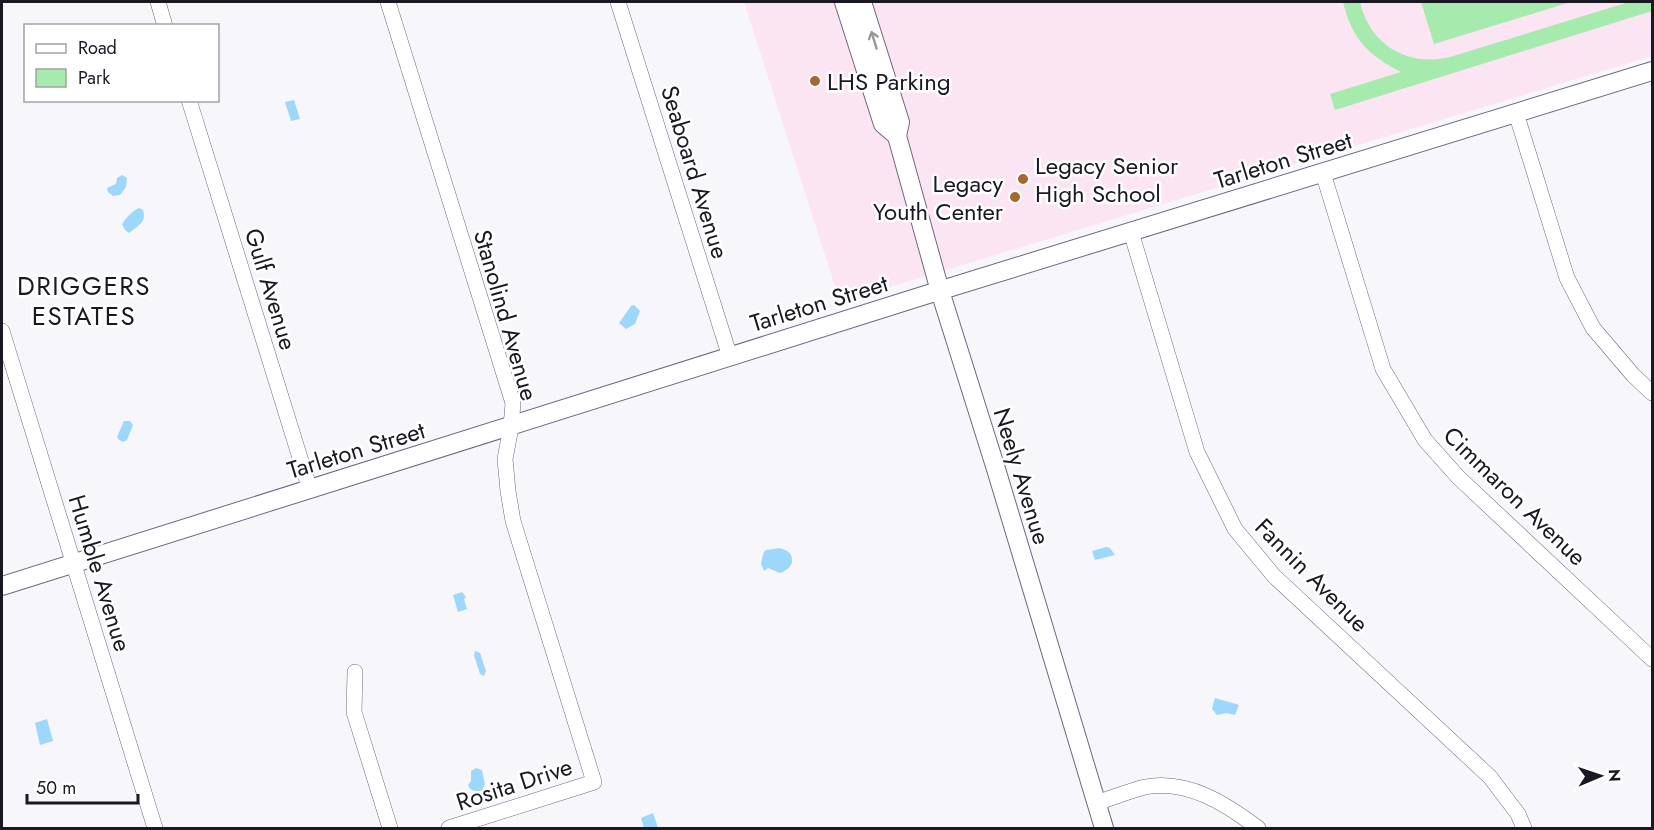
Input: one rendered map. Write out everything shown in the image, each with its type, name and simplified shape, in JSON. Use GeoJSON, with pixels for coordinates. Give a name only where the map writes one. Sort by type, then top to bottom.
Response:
{"type":"FeatureCollection","features":[{"type":"Feature","properties":{"kind":"street"},"geometry":{"type":"LineString","coordinates":[[158,2],[164,24]]}},
{"type":"Feature","properties":{"kind":"street","name":"Stanolind Avenue"},"geometry":{"type":"LineString","coordinates":[[388,2],[513,403],[505,459],[513,521],[594,783]]}},
{"type":"Feature","properties":{"kind":"street","name":"Seaboard Avenue"},"geometry":{"type":"LineString","coordinates":[[618,2],[730,357]]}},
{"type":"Feature","properties":{"kind":"street","name":"Neely Avenue"},"geometry":{"type":"LineString","coordinates":[[844,2],[883,124],[897,136]]}},
{"type":"Feature","properties":{"kind":"street","name":"Neely Avenue"},"geometry":{"type":"LineString","coordinates":[[862,2],[900,122],[897,136],[940,291],[1104,828]]}},
{"type":"Feature","properties":{"kind":"street","name":"Tarleton Street"},"geometry":{"type":"LineString","coordinates":[[2,586],[940,291],[1653,71]]}},
{"type":"Feature","properties":{"kind":"street","name":"Gulf Avenue"},"geometry":{"type":"LineString","coordinates":[[190,102],[310,490]]}},
{"type":"Feature","properties":{"kind":"street"},"geometry":{"type":"LineString","coordinates":[[1516,113],[1567,278],[1593,328],[1633,375],[1653,393]]}},
{"type":"Feature","properties":{"kind":"street","name":"Cimmaron Avenue"},"geometry":{"type":"LineString","coordinates":[[1323,173],[1383,369],[1425,440],[1458,477],[1653,659]]}},
{"type":"Feature","properties":{"kind":"street","name":"Fannin Avenue"},"geometry":{"type":"LineString","coordinates":[[1131,232],[1197,452],[1235,530],[1274,576],[1490,777],[1518,814],[1524,828]]}},
{"type":"Feature","properties":{"kind":"street","name":"Humble Avenue"},"geometry":{"type":"LineString","coordinates":[[2,331],[155,828]]}},
{"type":"Feature","properties":{"kind":"street"},"geometry":{"type":"LineString","coordinates":[[355,672],[354,712],[390,828]]}},
{"type":"Feature","properties":{"kind":"street","name":"Rosita Drive"},"geometry":{"type":"LineString","coordinates":[[449,828],[594,783]]}},
{"type":"Feature","properties":{"kind":"street"},"geometry":{"type":"LineString","coordinates":[[1096,803],[1145,787],[1167,786],[1201,792],[1235,811],[1258,828]]}},
{"type":"Feature","properties":{"kind":"shaded area","name":"Legacy Senior High School"},"geometry":{"type":"Polygon","coordinates":[[[744,2],[1652,2],[1652,56],[840,302],[744,2]]]}},
{"type":"Feature","properties":{"kind":"green space"},"geometry":{"type":"Polygon","coordinates":[[[1343,2],[1360,2],[1372,30],[1382,41],[1405,55],[1419,59],[1450,57],[1629,2],[1652,2],[1652,11],[1335,110],[1330,94],[1401,72],[1379,59],[1363,44],[1351,26],[1343,2]]]}},
{"type":"Feature","properties":{"kind":"green space"},"geometry":{"type":"Polygon","coordinates":[[[1421,2],[1571,2],[1434,44],[1421,2]]]}},
{"type":"Feature","properties":{"kind":"water"},"geometry":{"type":"Polygon","coordinates":[[[294,100],[300,119],[291,121],[285,102],[294,100]]]}},
{"type":"Feature","properties":{"kind":"water"},"geometry":{"type":"Polygon","coordinates":[[[122,175],[127,178],[126,187],[120,195],[113,196],[107,188],[116,184],[117,178],[122,175]]]}},
{"type":"Feature","properties":{"kind":"water"},"geometry":{"type":"Polygon","coordinates":[[[139,208],[143,210],[143,221],[129,233],[122,224],[139,208]]]}},
{"type":"Feature","properties":{"kind":"water"},"geometry":{"type":"Polygon","coordinates":[[[634,305],[640,311],[635,324],[626,329],[619,323],[634,305]]]}},
{"type":"Feature","properties":{"kind":"water"},"geometry":{"type":"Polygon","coordinates":[[[124,421],[130,421],[133,425],[127,440],[123,442],[117,437],[124,421]]]}},
{"type":"Feature","properties":{"kind":"water"},"geometry":{"type":"Polygon","coordinates":[[[779,548],[789,552],[791,564],[780,573],[768,568],[764,571],[761,564],[764,552],[779,548]]]}},
{"type":"Feature","properties":{"kind":"water"},"geometry":{"type":"Polygon","coordinates":[[[1110,548],[1115,555],[1095,560],[1092,551],[1110,548]]]}},
{"type":"Feature","properties":{"kind":"water"},"geometry":{"type":"Polygon","coordinates":[[[462,592],[466,597],[464,599],[467,609],[458,612],[453,595],[462,592]]]}},
{"type":"Feature","properties":{"kind":"water"},"geometry":{"type":"Polygon","coordinates":[[[475,651],[480,653],[486,671],[484,676],[480,674],[474,655],[475,651]]]}},
{"type":"Feature","properties":{"kind":"water"},"geometry":{"type":"Polygon","coordinates":[[[1215,698],[1239,705],[1235,715],[1227,713],[1217,715],[1212,709],[1215,698]]]}},
{"type":"Feature","properties":{"kind":"water"},"geometry":{"type":"Polygon","coordinates":[[[47,719],[53,741],[40,745],[35,723],[47,719]]]}},
{"type":"Feature","properties":{"kind":"water"},"geometry":{"type":"Polygon","coordinates":[[[476,768],[482,770],[485,784],[482,790],[477,792],[470,789],[468,785],[471,781],[471,771],[476,768]]]}},
{"type":"Feature","properties":{"kind":"water"},"geometry":{"type":"Polygon","coordinates":[[[653,813],[658,828],[644,828],[641,818],[653,813]]]}},
{"type":"Feature","properties":{"kind":"place","name":"LHS Parking"},"geometry":{"type":"Point","coordinates":[815,81]}},
{"type":"Feature","properties":{"kind":"place","name":"Legacy Senior High School"},"geometry":{"type":"Point","coordinates":[1023,179]}},
{"type":"Feature","properties":{"kind":"place","name":"Legacy Youth Center"},"geometry":{"type":"Point","coordinates":[1015,197]}},
{"type":"Feature","properties":{"kind":"district","name":"DRIGGERS ESTATES"},"geometry":{"type":"Point","coordinates":[84,301]}}]}
